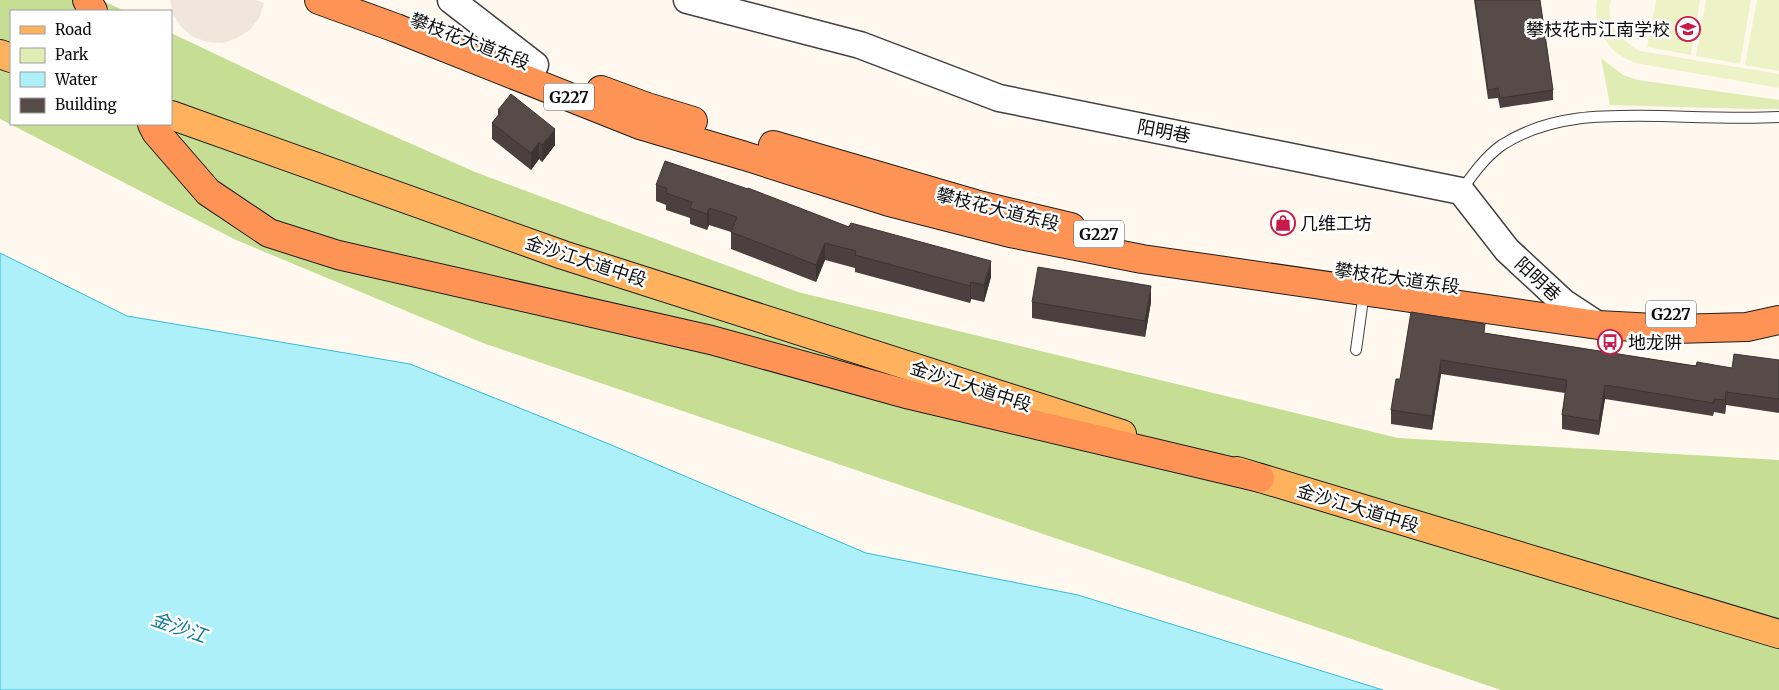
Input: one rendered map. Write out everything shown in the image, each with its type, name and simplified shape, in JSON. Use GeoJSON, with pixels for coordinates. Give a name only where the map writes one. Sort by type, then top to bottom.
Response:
{"type":"FeatureCollection","features":[{"type":"Feature","properties":{"kind":"highway","name":"G227"},"geometry":{"type":"LineString","coordinates":[[320,0],[380,12]]}},
{"type":"Feature","properties":{"kind":"highway","name":"攀枝花大道东段"},"geometry":{"type":"LineString","coordinates":[[380,12],[535,65],[647,107],[975,204],[1108,236],[1658,314],[1730,312],[1779,302]]}},
{"type":"Feature","properties":{"kind":"highway","name":"攀枝花大道东段"},"geometry":{"type":"LineString","coordinates":[[380,12],[640,125],[889,202],[1010,233],[1133,257],[1598,325],[1674,330],[1747,327],[1779,320]]}},
{"type":"Feature","properties":{"kind":"highway"},"geometry":{"type":"LineString","coordinates":[[152,125],[156,132],[208,192],[269,233],[338,255],[711,340],[910,395],[1133,443],[1260,478]]}},
{"type":"Feature","properties":{"kind":"main road","name":"金沙江大道中段"},"geometry":{"type":"LineString","coordinates":[[172,115],[563,255],[1133,443]]}},
{"type":"Feature","properties":{"kind":"main road","name":"金沙江大道中段"},"geometry":{"type":"LineString","coordinates":[[1260,478],[1779,634]]}},
{"type":"Feature","properties":{"kind":"street"},"geometry":{"type":"LineString","coordinates":[[451,0],[535,65]]}},
{"type":"Feature","properties":{"kind":"street","name":"阳明巷"},"geometry":{"type":"LineString","coordinates":[[687,0],[860,45],[999,98],[1461,191],[1507,250],[1563,302],[1598,325]]}},
{"type":"Feature","properties":{"kind":"lane"},"geometry":{"type":"LineString","coordinates":[[1461,191],[1477,169],[1500,146],[1530,130],[1563,120],[1605,115],[1779,117]]}},
{"type":"Feature","properties":{"kind":"lane"},"geometry":{"type":"LineString","coordinates":[[1356,350],[1365,291]]}},
{"type":"Feature","properties":{"kind":"green space"},"geometry":{"type":"Polygon","coordinates":[[[0,0],[101,0],[123,10],[10,10],[10,124],[0,119],[0,0]]]}},
{"type":"Feature","properties":{"kind":"green space"},"geometry":{"type":"Polygon","coordinates":[[[1597,0],[1611,0],[1610,17],[1612,24],[1626,42],[1640,51],[1779,74],[1779,88],[1635,63],[1617,53],[1603,36],[1596,15],[1597,0]]]}},
{"type":"Feature","properties":{"kind":"green space"},"geometry":{"type":"Polygon","coordinates":[[[1656,0],[1700,0],[1691,55],[1647,47],[1656,0]]]}},
{"type":"Feature","properties":{"kind":"green space"},"geometry":{"type":"Polygon","coordinates":[[[1706,0],[1751,0],[1740,64],[1696,56],[1706,0]]]}},
{"type":"Feature","properties":{"kind":"green space"},"geometry":{"type":"Polygon","coordinates":[[[1757,0],[1779,0],[1779,71],[1745,65],[1757,0]]]}},
{"type":"Feature","properties":{"kind":"green space"},"geometry":{"type":"Polygon","coordinates":[[[172,33],[319,103],[475,172],[798,292],[1398,438],[1779,460],[1779,690],[1501,690],[483,343],[236,240],[12,125],[172,125],[172,33]]]}},
{"type":"Feature","properties":{"kind":"green space"},"geometry":{"type":"Polygon","coordinates":[[[1601,58],[1623,75],[1638,80],[1779,100],[1779,109],[1610,105],[1601,58]]]}},
{"type":"Feature","properties":{"kind":"shaded area"},"geometry":{"type":"Polygon","coordinates":[[[170,0],[256,0],[264,3],[259,18],[250,30],[237,38],[223,43],[208,42],[193,37],[181,27],[173,14],[170,0]]]}},
{"type":"Feature","properties":{"kind":"water","name":"金沙江"},"geometry":{"type":"Polygon","coordinates":[[[0,253],[127,316],[410,364],[609,444],[866,553],[1078,595],[1383,690],[0,690],[0,253]]]}},
{"type":"Feature","properties":{"kind":"building"},"geometry":{"type":"Polygon","coordinates":[[[1475,0],[1540,0],[1553,90],[1500,98],[1498,88],[1488,90],[1475,0]]]}},
{"type":"Feature","properties":{"kind":"building"},"geometry":{"type":"Polygon","coordinates":[[[511,94],[555,129],[542,145],[539,142],[531,153],[492,123],[501,112],[498,110],[511,94]]]}},
{"type":"Feature","properties":{"kind":"building"},"geometry":{"type":"Polygon","coordinates":[[[665,161],[748,188],[849,227],[851,223],[991,261],[984,285],[971,282],[970,286],[855,255],[856,251],[825,243],[816,265],[731,232],[737,217],[709,208],[707,214],[690,208],[692,202],[666,193],[667,188],[656,185],[665,161]]]}},
{"type":"Feature","properties":{"kind":"building"},"geometry":{"type":"Polygon","coordinates":[[[1038,267],[1151,286],[1145,321],[1032,302],[1038,267]]]}},
{"type":"Feature","properties":{"kind":"building"},"geometry":{"type":"Polygon","coordinates":[[[1411,312],[1485,324],[1484,333],[1696,366],[1697,362],[1732,368],[1734,354],[1779,360],[1779,399],[1726,392],[1725,400],[1714,399],[1713,403],[1605,385],[1599,421],[1562,415],[1567,380],[1441,360],[1432,416],[1391,410],[1396,379],[1400,379],[1411,312]]]}},
{"type":"Feature","properties":{"kind":"place","name":"攀枝花市江南学校"},"geometry":{"type":"Point","coordinates":[1688,29]}},
{"type":"Feature","properties":{"kind":"place","name":"几维工坊"},"geometry":{"type":"Point","coordinates":[1283,223]}},
{"type":"Feature","properties":{"kind":"place","name":"地龙阱"},"geometry":{"type":"Point","coordinates":[1610,342]}}]}
